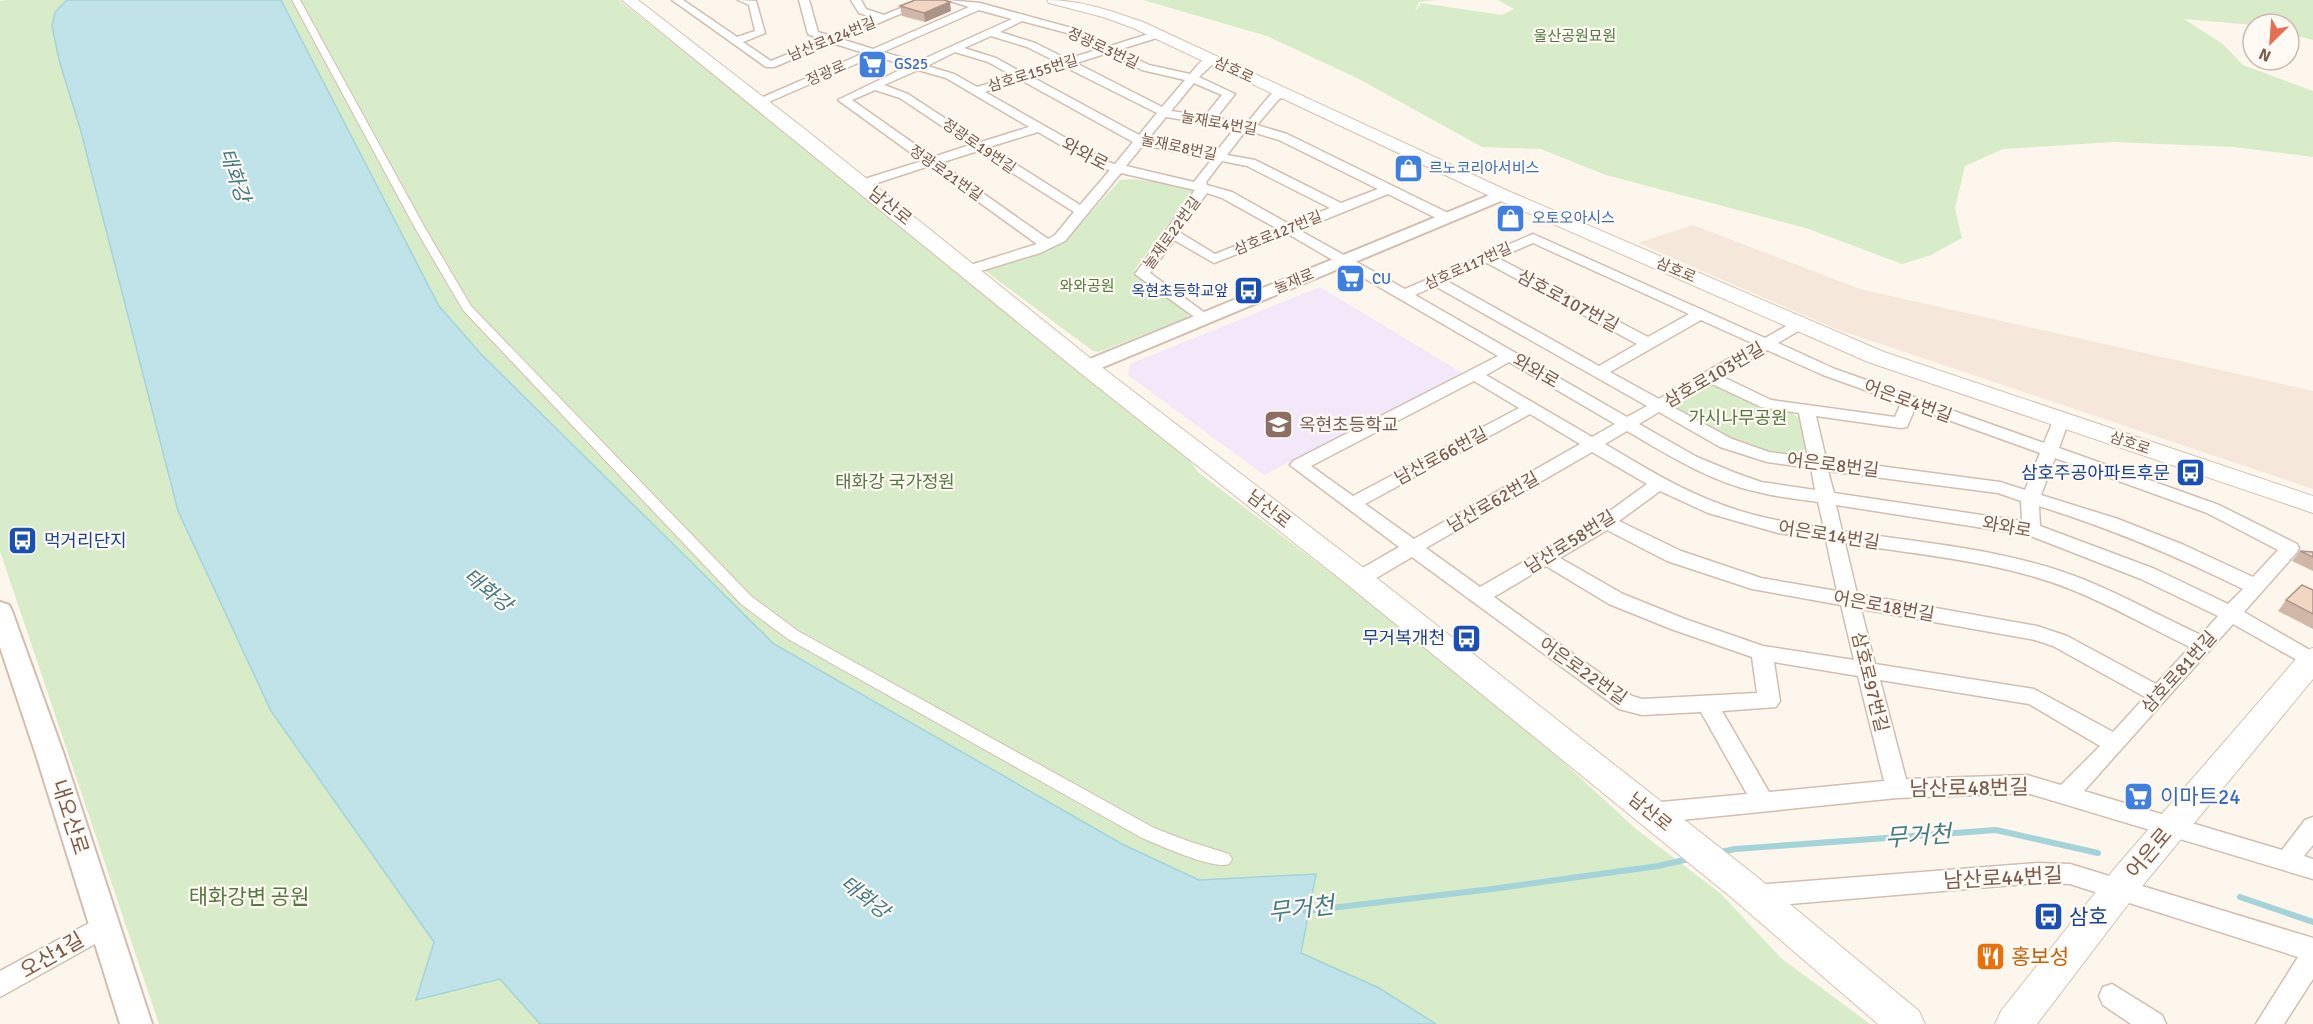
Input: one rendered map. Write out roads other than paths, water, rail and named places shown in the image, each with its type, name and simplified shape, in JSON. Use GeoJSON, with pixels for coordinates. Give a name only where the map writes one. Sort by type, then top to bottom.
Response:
{"type":"FeatureCollection","features":[{"type":"Feature","properties":{"kind":"main road","name":"남산로"},"geometry":{"type":"LineString","coordinates":[[629,0],[862,184],[1087,367],[1359,579],[1651,813],[1906,1024]]}},
{"type":"Feature","properties":{"kind":"main road","name":"삼호로"},"geometry":{"type":"LineString","coordinates":[[1054,0],[1108,14],[1159,34],[1502,195],[1876,357],[2313,505]]}},
{"type":"Feature","properties":{"kind":"main road","name":"어은로"},"geometry":{"type":"LineString","coordinates":[[2014,1024],[2123,885],[2313,660]]}},
{"type":"Feature","properties":{"kind":"street"},"geometry":{"type":"LineString","coordinates":[[296,0],[420,228],[467,308],[746,600],[793,634],[1148,834],[1224,859]]}},
{"type":"Feature","properties":{"kind":"street"},"geometry":{"type":"LineString","coordinates":[[677,0],[735,41],[760,33],[752,1]]}},
{"type":"Feature","properties":{"kind":"street","name":"와와로"},"geometry":{"type":"LineString","coordinates":[[804,0],[813,34],[950,76],[1104,165],[1227,195],[1691,461],[1727,477],[1759,487],[2031,530],[2148,574],[2231,614],[2313,660]]}},
{"type":"Feature","properties":{"kind":"street"},"geometry":{"type":"LineString","coordinates":[[856,0],[862,11],[884,18]]}},
{"type":"Feature","properties":{"kind":"street","name":"남산로124번길"},"geometry":{"type":"LineString","coordinates":[[735,41],[770,65],[928,0]]}},
{"type":"Feature","properties":{"kind":"street","name":"정광로3번길"},"geometry":{"type":"LineString","coordinates":[[952,0],[1071,31],[1155,71],[1193,78],[1229,94],[1208,120]]}},
{"type":"Feature","properties":{"kind":"street","name":"정광로"},"geometry":{"type":"LineString","coordinates":[[758,103],[992,0]]}},
{"type":"Feature","properties":{"kind":"street"},"geometry":{"type":"LineString","coordinates":[[875,86],[1021,18]]}},
{"type":"Feature","properties":{"kind":"street","name":"눌재로4번길"},"geometry":{"type":"LineString","coordinates":[[990,32],[1031,45],[1165,113],[1246,127],[1283,137],[1447,218]]}},
{"type":"Feature","properties":{"kind":"street","name":"삼호로155번길"},"geometry":{"type":"LineString","coordinates":[[976,91],[1159,34]]}},
{"type":"Feature","properties":{"kind":"street","name":"눌재로8번길"},"geometry":{"type":"LineString","coordinates":[[955,49],[992,60],[1141,141],[1264,168],[1341,207]]}},
{"type":"Feature","properties":{"kind":"street"},"geometry":{"type":"LineString","coordinates":[[969,270],[1047,245],[1060,238],[1204,64],[1212,59]]}},
{"type":"Feature","properties":{"kind":"street","name":"정광로21번길"},"geometry":{"type":"LineString","coordinates":[[875,86],[844,100],[1047,245]]}},
{"type":"Feature","properties":{"kind":"street","name":"정광로19번길"},"geometry":{"type":"LineString","coordinates":[[875,86],[904,96],[1081,211]]}},
{"type":"Feature","properties":{"kind":"street"},"geometry":{"type":"LineString","coordinates":[[1221,157],[1275,96],[1285,94]]}},
{"type":"Feature","properties":{"kind":"street"},"geometry":{"type":"LineString","coordinates":[[862,184],[1037,128]]}},
{"type":"Feature","properties":{"kind":"street","name":"눌재로22번길"},"geometry":{"type":"LineString","coordinates":[[1205,318],[1142,274],[1202,192],[1200,182],[1221,157]]}},
{"type":"Feature","properties":{"kind":"street","name":"삼호로127번길"},"geometry":{"type":"LineString","coordinates":[[1171,233],[1214,259],[1388,189]]}},
{"type":"Feature","properties":{"kind":"street","name":"눌재로"},"geometry":{"type":"LineString","coordinates":[[1087,367],[1502,195]]}},
{"type":"Feature","properties":{"kind":"street","name":"삼호로117번길"},"geometry":{"type":"LineString","coordinates":[[1404,295],[1533,238]]}},
{"type":"Feature","properties":{"kind":"street","name":"어은로4번길"},"geometry":{"type":"LineString","coordinates":[[1533,238],[1829,372],[2213,509],[2290,548]]}},
{"type":"Feature","properties":{"kind":"street","name":"삼호로107번길"},"geometry":{"type":"LineString","coordinates":[[1487,258],[1649,344]]}},
{"type":"Feature","properties":{"kind":"street","name":"어은로8번길"},"geometry":{"type":"LineString","coordinates":[[1436,281],[1726,443],[1767,457],[2000,488],[2031,496],[2133,532],[2256,586]]}},
{"type":"Feature","properties":{"kind":"street","name":"삼호로107번길"},"geometry":{"type":"LineString","coordinates":[[1599,372],[1700,314]]}},
{"type":"Feature","properties":{"kind":"street","name":"삼호로103번길"},"geometry":{"type":"LineString","coordinates":[[1628,424],[1800,324]]}},
{"type":"Feature","properties":{"kind":"street"},"geometry":{"type":"LineString","coordinates":[[1474,374],[1510,356]]}},
{"type":"Feature","properties":{"kind":"street","name":"어은로14번길"},"geometry":{"type":"LineString","coordinates":[[1474,374],[1659,484],[1714,509],[1754,522],[1963,555],[2026,568],[2077,584],[2204,645]]}},
{"type":"Feature","properties":{"kind":"street","name":"어은로22번길"},"geometry":{"type":"LineString","coordinates":[[1474,374],[1299,465],[1626,703],[1642,707],[1769,701],[1762,653]]}},
{"type":"Feature","properties":{"kind":"street"},"geometry":{"type":"LineString","coordinates":[[1710,377],[1767,404],[1901,423],[1910,401]]}},
{"type":"Feature","properties":{"kind":"street","name":"남산로66번길"},"geometry":{"type":"LineString","coordinates":[[1352,504],[1530,408]]}},
{"type":"Feature","properties":{"kind":"street","name":"삼호로97번길"},"geometry":{"type":"LineString","coordinates":[[1806,410],[1849,600],[1897,789]]}},
{"type":"Feature","properties":{"kind":"street"},"geometry":{"type":"LineString","coordinates":[[2031,530],[2031,496],[2061,420]]}},
{"type":"Feature","properties":{"kind":"street","name":"남산로62번길"},"geometry":{"type":"LineString","coordinates":[[1359,579],[1628,424]]}},
{"type":"Feature","properties":{"kind":"street","name":"남산로58번길"},"geometry":{"type":"LineString","coordinates":[[1479,597],[1606,522],[1659,484]]}},
{"type":"Feature","properties":{"kind":"street","name":"어은로18번길"},"geometry":{"type":"LineString","coordinates":[[1606,522],[1659,550],[1759,584],[2037,633],[2060,641],[2159,695]]}},
{"type":"Feature","properties":{"kind":"street","name":"삼호로81번길"},"geometry":{"type":"LineString","coordinates":[[2066,795],[2115,744],[2290,548]]}},
{"type":"Feature","properties":{"kind":"street"},"geometry":{"type":"LineString","coordinates":[[1546,558],[1616,599],[1678,624],[1762,653],[2034,697],[2115,744]]}},
{"type":"Feature","properties":{"kind":"street","name":"내오산로"},"geometry":{"type":"LineString","coordinates":[[0,611],[50,755],[136,1024]]}},
{"type":"Feature","properties":{"kind":"street"},"geometry":{"type":"LineString","coordinates":[[1708,705],[1763,802]]}},
{"type":"Feature","properties":{"kind":"street","name":"남산로48번길"},"geometry":{"type":"LineString","coordinates":[[1651,813],[1897,789],[2027,784],[2169,830],[2313,869]]}},
{"type":"Feature","properties":{"kind":"street"},"geometry":{"type":"LineString","coordinates":[[2287,861],[2313,827]]}},
{"type":"Feature","properties":{"kind":"street","name":"남산로44번길"},"geometry":{"type":"LineString","coordinates":[[1749,892],[2037,873],[2070,874],[2123,885],[2313,950]]}},
{"type":"Feature","properties":{"kind":"street","name":"오산1길"},"geometry":{"type":"LineString","coordinates":[[0,985],[104,926]]}},
{"type":"Feature","properties":{"kind":"street"},"geometry":{"type":"LineString","coordinates":[[2269,1024],[2313,957]]}},
{"type":"Feature","properties":{"kind":"street"},"geometry":{"type":"LineString","coordinates":[[2112,996],[2153,1024]]}},
{"type":"Feature","properties":{"kind":"water","name":"태화강"},"geometry":{"type":"Polygon","coordinates":[[[67,0],[281,0],[439,306],[481,354],[774,644],[1122,844],[1199,880],[1316,874],[1301,953],[1379,988],[1436,1024],[540,1024],[500,979],[416,1000],[434,942],[271,711],[178,511],[80,128],[59,60],[52,26],[55,12],[67,0]]]}},
{"type":"Feature","properties":{"kind":"waterway","name":"무거천"},"geometry":{"type":"LineString","coordinates":[[1721,852],[1735,849],[1996,830],[2098,853]]}},
{"type":"Feature","properties":{"kind":"waterway","name":"무거천"},"geometry":{"type":"LineString","coordinates":[[1305,911],[1492,889],[1658,866],[1689,859]]}},
{"type":"Feature","properties":{"kind":"waterway","name":"무거천"},"geometry":{"type":"LineString","coordinates":[[2240,897],[2313,922]]}},
{"type":"Feature","properties":{"kind":"place","name":"GS25"},"geometry":{"type":"Point","coordinates":[873,64]}},
{"type":"Feature","properties":{"kind":"place","name":"르노코리아서비스"},"geometry":{"type":"Point","coordinates":[1408,168]}},
{"type":"Feature","properties":{"kind":"place","name":"오토오아시스"},"geometry":{"type":"Point","coordinates":[1511,218]}},
{"type":"Feature","properties":{"kind":"place","name":"CU"},"geometry":{"type":"Point","coordinates":[1351,279]}},
{"type":"Feature","properties":{"kind":"place","name":"옥현초등학교앞"},"geometry":{"type":"Point","coordinates":[1249,291]}},
{"type":"Feature","properties":{"kind":"place","name":"옥현초등학교"},"geometry":{"type":"Point","coordinates":[1278,425]}},
{"type":"Feature","properties":{"kind":"place","name":"삼호주공아파트후문"},"geometry":{"type":"Point","coordinates":[2191,473]}},
{"type":"Feature","properties":{"kind":"place","name":"먹거리단지"},"geometry":{"type":"Point","coordinates":[23,541]}},
{"type":"Feature","properties":{"kind":"place","name":"무거복개천"},"geometry":{"type":"Point","coordinates":[1466,638]}},
{"type":"Feature","properties":{"kind":"place","name":"이마트24"},"geometry":{"type":"Point","coordinates":[2139,797]}},
{"type":"Feature","properties":{"kind":"place","name":"삼호"},"geometry":{"type":"Point","coordinates":[2048,917]}},
{"type":"Feature","properties":{"kind":"place","name":"홍보성"},"geometry":{"type":"Point","coordinates":[1990,957]}},
{"type":"Feature","properties":{"kind":"park label","name":"울산공원묘원"},"geometry":{"type":"Point","coordinates":[1575,36]}},
{"type":"Feature","properties":{"kind":"park label","name":"와와공원"},"geometry":{"type":"Point","coordinates":[1087,286]}},
{"type":"Feature","properties":{"kind":"park label","name":"가시나무공원"},"geometry":{"type":"Point","coordinates":[1738,418]}},
{"type":"Feature","properties":{"kind":"park label","name":"태화강 국가정원"},"geometry":{"type":"Point","coordinates":[895,482]}},
{"type":"Feature","properties":{"kind":"park label","name":"태화강변 공원"},"geometry":{"type":"Point","coordinates":[249,897]}}]}
